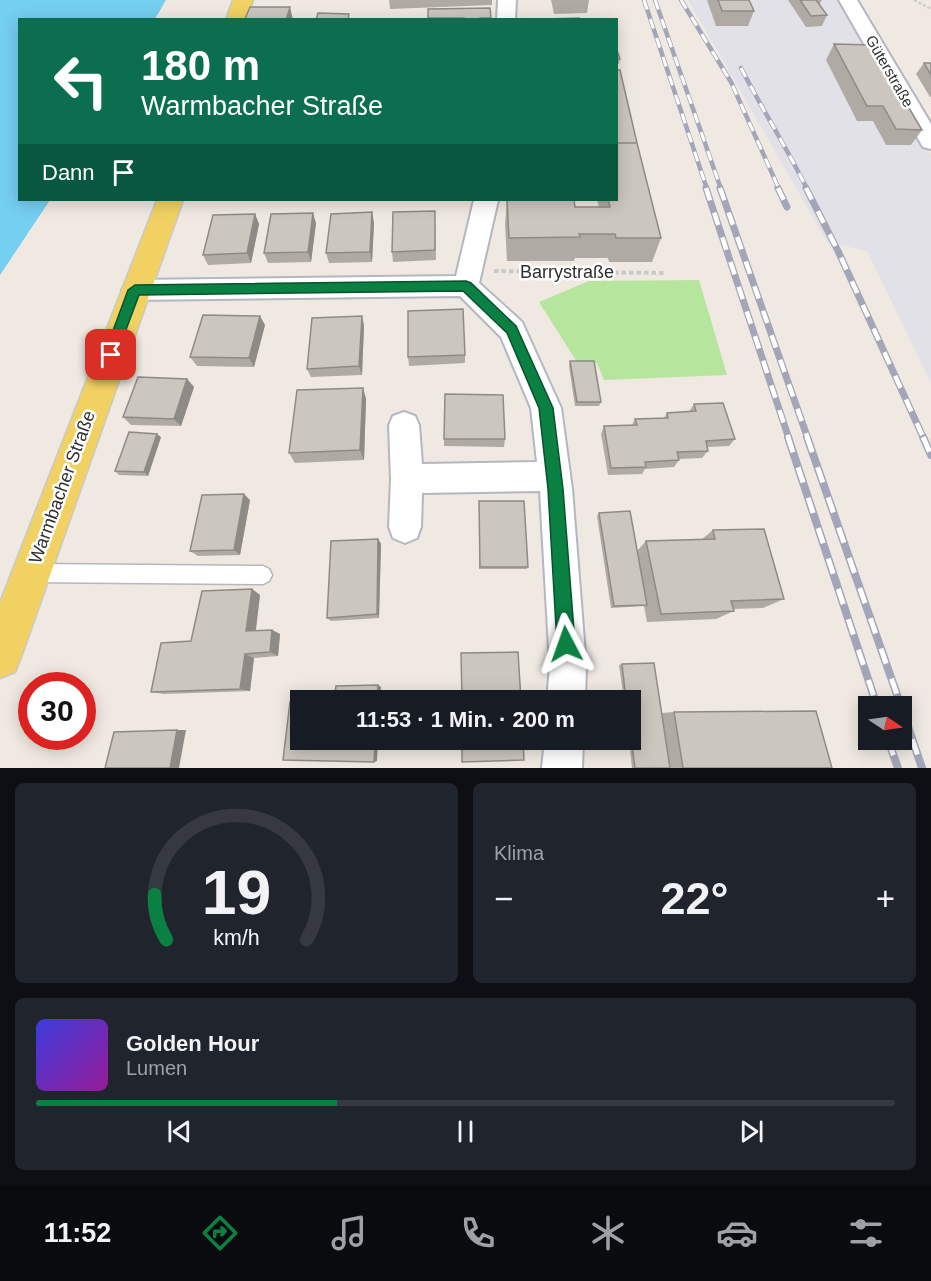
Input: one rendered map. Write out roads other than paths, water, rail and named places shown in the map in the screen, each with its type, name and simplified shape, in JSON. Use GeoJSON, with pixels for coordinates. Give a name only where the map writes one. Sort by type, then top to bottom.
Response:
{"type":"FeatureCollection","features":[{"type":"Feature","properties":{"kind":"main road"},"geometry":{"type":"LineString","coordinates":[[237,18],[243,0]]}},
{"type":"Feature","properties":{"kind":"main road","name":"Warmbacher Straße"},"geometry":{"type":"LineString","coordinates":[[0,657],[170,201]]}},
{"type":"Feature","properties":{"kind":"street"},"geometry":{"type":"LineString","coordinates":[[506,18],[507,0]]}},
{"type":"Feature","properties":{"kind":"street","name":"Güterstraße"},"geometry":{"type":"LineString","coordinates":[[848,0],[931,142]]}},
{"type":"Feature","properties":{"kind":"street"},"geometry":{"type":"LineString","coordinates":[[468,279],[486,201]]}},
{"type":"Feature","properties":{"kind":"street"},"geometry":{"type":"LineString","coordinates":[[135,290],[468,279]]}},
{"type":"Feature","properties":{"kind":"street"},"geometry":{"type":"LineString","coordinates":[[468,279],[512,330],[546,408],[554,476],[568,666],[567,690]]}},
{"type":"Feature","properties":{"kind":"street"},"geometry":{"type":"LineString","coordinates":[[404,425],[407,479],[405,527]]}},
{"type":"Feature","properties":{"kind":"street"},"geometry":{"type":"LineString","coordinates":[[407,479],[554,476]]}},
{"type":"Feature","properties":{"kind":"street"},"geometry":{"type":"LineString","coordinates":[[562,768],[563,750]]}},
{"type":"Feature","properties":{"kind":"lane","name":"Warmbacher Straße"},"geometry":{"type":"LineString","coordinates":[[31,573],[263,574]]}},
{"type":"Feature","properties":{"kind":"water"},"geometry":{"type":"Polygon","coordinates":[[[0,0],[166,0],[156,18],[18,18],[18,201],[49,201],[0,275],[0,0]]]}},
{"type":"Feature","properties":{"kind":"railway"},"geometry":{"type":"LineString","coordinates":[[644,0],[707,189]]}},
{"type":"Feature","properties":{"kind":"railway"},"geometry":{"type":"LineString","coordinates":[[655,0],[721,189]]}},
{"type":"Feature","properties":{"kind":"railway"},"geometry":{"type":"LineString","coordinates":[[681,0],[731,82],[779,189]]}},
{"type":"Feature","properties":{"kind":"railway"},"geometry":{"type":"LineString","coordinates":[[741,68],[807,189]]}},
{"type":"Feature","properties":{"kind":"railway"},"geometry":{"type":"LineString","coordinates":[[706,188],[789,439]]}},
{"type":"Feature","properties":{"kind":"railway"},"geometry":{"type":"LineString","coordinates":[[720,188],[808,439]]}},
{"type":"Feature","properties":{"kind":"railway"},"geometry":{"type":"LineString","coordinates":[[778,188],[787,207]]}},
{"type":"Feature","properties":{"kind":"railway"},"geometry":{"type":"LineString","coordinates":[[806,188],[838,251],[924,439]]}},
{"type":"Feature","properties":{"kind":"railway"},"geometry":{"type":"LineString","coordinates":[[788,437],[874,696]]}},
{"type":"Feature","properties":{"kind":"railway"},"geometry":{"type":"LineString","coordinates":[[807,437],[898,696]]}},
{"type":"Feature","properties":{"kind":"railway"},"geometry":{"type":"LineString","coordinates":[[923,437],[931,455]]}},
{"type":"Feature","properties":{"kind":"railway"},"geometry":{"type":"LineString","coordinates":[[912,738],[922,768]]}},
{"type":"Feature","properties":{"kind":"railway"},"geometry":{"type":"LineString","coordinates":[[892,750],[898,768]]}}]}
